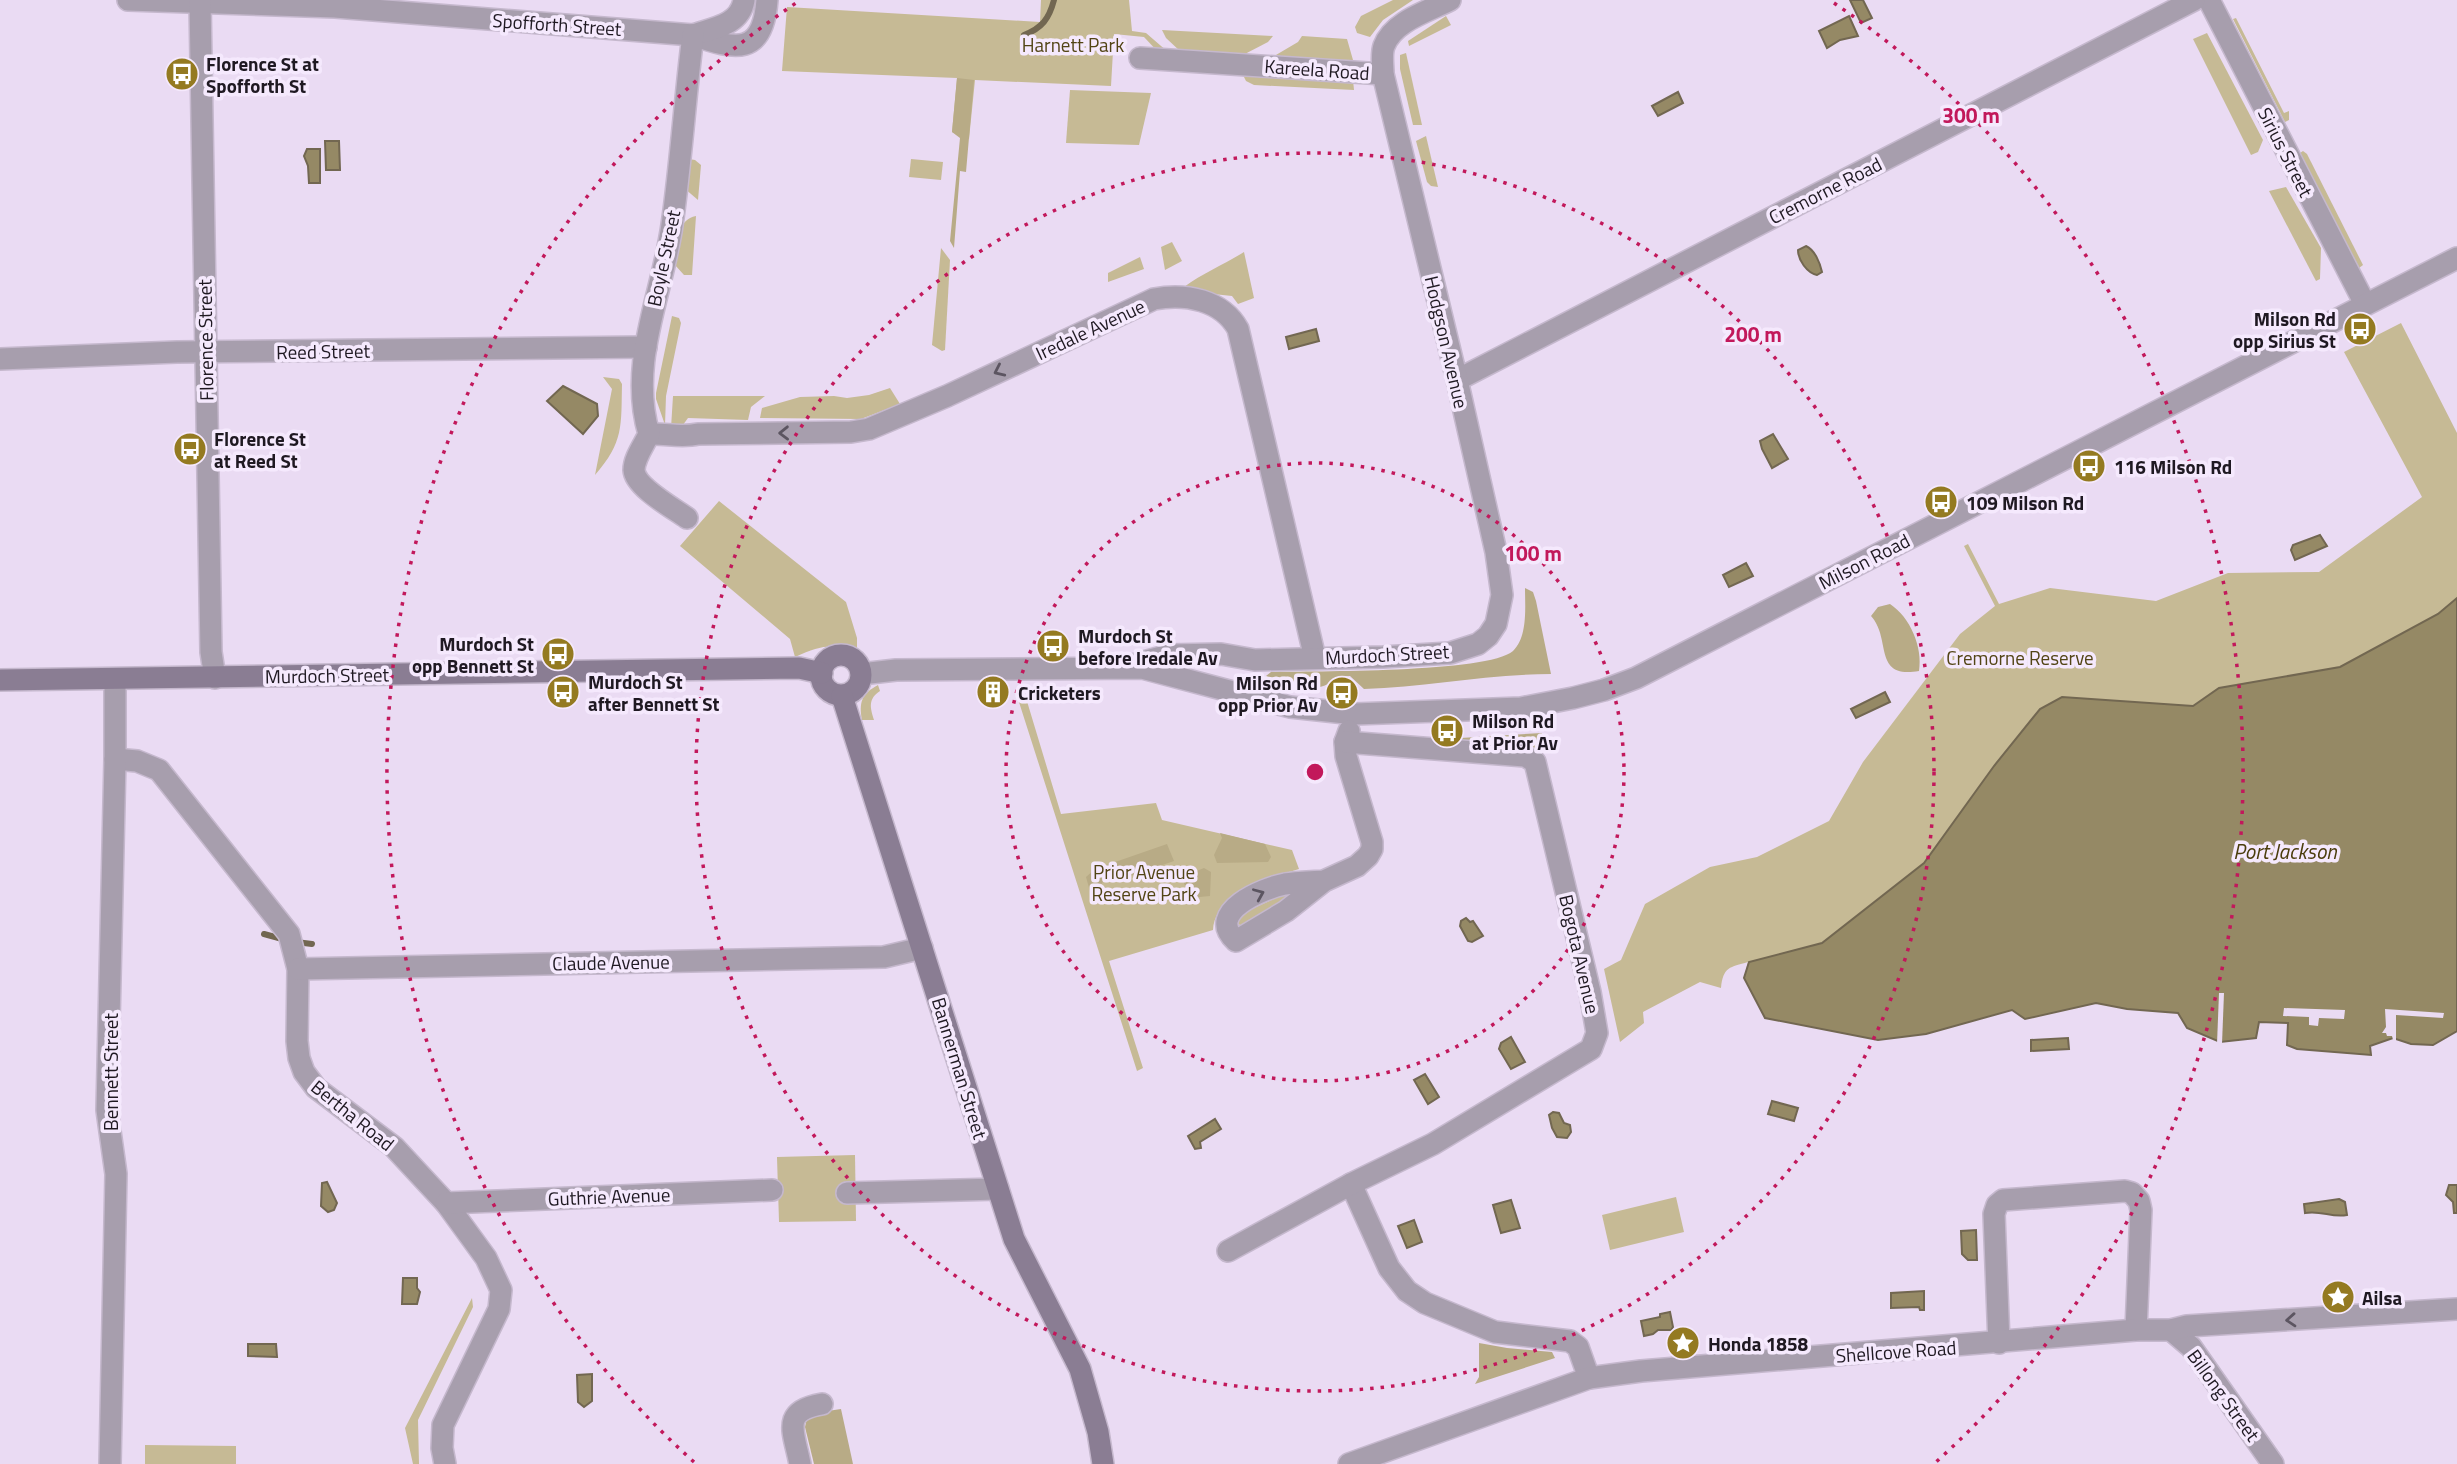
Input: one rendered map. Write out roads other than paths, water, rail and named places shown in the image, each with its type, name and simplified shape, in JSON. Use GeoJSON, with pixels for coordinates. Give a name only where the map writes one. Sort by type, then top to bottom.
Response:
{"type":"FeatureCollection","features":[{"type":"Feature","properties":{"kind":"main road"},"geometry":{"type":"LineString","coordinates":[[836,656],[842,656],[853,660],[861,674],[861,680],[854,691],[842,695],[829,691],[821,673],[826,662],[836,656]]}},
{"type":"Feature","properties":{"kind":"main road","name":"Murdoch Street"},"geometry":{"type":"LineString","coordinates":[[0,680],[799,668],[821,673]]}},
{"type":"Feature","properties":{"kind":"main road","name":"Bannerman Street"},"geometry":{"type":"LineString","coordinates":[[842,695],[1018,1250],[1080,1369],[1110,1464]]}},
{"type":"Feature","properties":{"kind":"main road","name":"Bannerman Street"},"geometry":{"type":"LineString","coordinates":[[1098,1432],[1103,1464]]}},
{"type":"Feature","properties":{"kind":"street","name":"Spofforth Street"},"geometry":{"type":"LineString","coordinates":[[128,0],[335,7],[693,35]]}},
{"type":"Feature","properties":{"kind":"street"},"geometry":{"type":"LineString","coordinates":[[693,35],[737,18],[743,10],[744,0]]}},
{"type":"Feature","properties":{"kind":"street"},"geometry":{"type":"LineString","coordinates":[[693,35],[724,46],[752,42],[762,31],[767,0]]}},
{"type":"Feature","properties":{"kind":"street","name":"Kareela Road"},"geometry":{"type":"LineString","coordinates":[[1140,58],[1383,74],[1384,47],[1391,34],[1403,24],[1450,0]]}},
{"type":"Feature","properties":{"kind":"street","name":"Cremorne Road"},"geometry":{"type":"LineString","coordinates":[[1457,380],[2194,0]]}},
{"type":"Feature","properties":{"kind":"street","name":"Sirius Street"},"geometry":{"type":"LineString","coordinates":[[2209,0],[2365,304]]}},
{"type":"Feature","properties":{"kind":"street","name":"Florence Street"},"geometry":{"type":"LineString","coordinates":[[201,2],[211,652],[215,678]]}},
{"type":"Feature","properties":{"kind":"street","name":"Boyle Street"},"geometry":{"type":"LineString","coordinates":[[649,434],[641,389],[646,347],[672,228],[693,35]]}},
{"type":"Feature","properties":{"kind":"street","name":"Hodgson Avenue"},"geometry":{"type":"LineString","coordinates":[[1383,74],[1457,380],[1501,578],[1500,611]]}},
{"type":"Feature","properties":{"kind":"street","name":"Milson Road"},"geometry":{"type":"LineString","coordinates":[[1233,692],[1290,707],[1355,714],[1521,708],[1584,696],[1636,678],[2457,258]]}},
{"type":"Feature","properties":{"kind":"street","name":"Iredale Avenue"},"geometry":{"type":"LineString","coordinates":[[649,434],[679,437],[851,432],[869,429],[1154,299],[1174,296],[1218,306],[1233,320],[1238,329],[1315,658]]}},
{"type":"Feature","properties":{"kind":"street","name":"Reed Street"},"geometry":{"type":"LineString","coordinates":[[0,359],[205,352],[646,347]]}},
{"type":"Feature","properties":{"kind":"street"},"geometry":{"type":"LineString","coordinates":[[649,434],[636,461],[634,473],[640,485],[687,518]]}},
{"type":"Feature","properties":{"kind":"street","name":"Murdoch Street"},"geometry":{"type":"LineString","coordinates":[[1124,667],[1169,655],[1221,654],[1255,660],[1434,654],[1478,644],[1496,624],[1500,611]]}},
{"type":"Feature","properties":{"kind":"street"},"geometry":{"type":"LineString","coordinates":[[1233,692],[1244,669],[1255,660]]}},
{"type":"Feature","properties":{"kind":"street","name":"Murdoch Street"},"geometry":{"type":"LineString","coordinates":[[861,674],[896,670],[1124,667],[1159,671],[1233,692]]}},
{"type":"Feature","properties":{"kind":"street","name":"Bennett Street"},"geometry":{"type":"LineString","coordinates":[[110,1464],[116,1174],[107,1110],[115,680]]}},
{"type":"Feature","properties":{"kind":"street"},"geometry":{"type":"LineString","coordinates":[[1324,881],[1357,866],[1372,849],[1348,766],[1346,742],[1355,714]]}},
{"type":"Feature","properties":{"kind":"street","name":"Bogota Avenue"},"geometry":{"type":"LineString","coordinates":[[1228,1251],[1351,1184],[1433,1144],[1591,1049],[1597,1033],[1590,992],[1535,762],[1525,756],[1346,742]]}},
{"type":"Feature","properties":{"kind":"street","name":"Bertha Road"},"geometry":{"type":"LineString","coordinates":[[115,759],[137,761],[159,770],[289,934],[298,968],[297,1041],[303,1072],[316,1088],[394,1147],[446,1203],[486,1258],[501,1290],[499,1310],[443,1425],[442,1448],[445,1464]]}},
{"type":"Feature","properties":{"kind":"street","name":"Claude Avenue"},"geometry":{"type":"LineString","coordinates":[[298,968],[884,957],[922,948]]}},
{"type":"Feature","properties":{"kind":"street"},"geometry":{"type":"LineString","coordinates":[[1351,1184],[1389,1268],[1407,1291],[1425,1303],[1495,1332],[1570,1341],[1578,1347],[1590,1378]]}},
{"type":"Feature","properties":{"kind":"street"},"geometry":{"type":"LineString","coordinates":[[847,1193],[998,1189]]}},
{"type":"Feature","properties":{"kind":"street","name":"Guthrie Avenue"},"geometry":{"type":"LineString","coordinates":[[446,1203],[772,1190]]}},
{"type":"Feature","properties":{"kind":"street"},"geometry":{"type":"LineString","coordinates":[[1999,1343],[1994,1214],[1997,1205],[2003,1200],[2125,1191],[2132,1193],[2139,1201],[2141,1210],[2136,1330]]}},
{"type":"Feature","properties":{"kind":"street","name":"Shellcove Road"},"geometry":{"type":"LineString","coordinates":[[1349,1464],[1590,1378],[1641,1371],[2136,1330],[2171,1330],[2187,1326],[2457,1309]]}},
{"type":"Feature","properties":{"kind":"street","name":"Billong Street"},"geometry":{"type":"LineString","coordinates":[[2171,1330],[2191,1347],[2273,1464]]}},
{"type":"Feature","properties":{"kind":"street"},"geometry":{"type":"LineString","coordinates":[[800,1464],[794,1418],[806,1407],[822,1404]]}},
{"type":"Feature","properties":{"kind":"water"},"geometry":{"type":"Polygon","coordinates":[[[1850,0],[1863,0],[1872,18],[1861,23],[1850,0]]]}},
{"type":"Feature","properties":{"kind":"water"},"geometry":{"type":"Polygon","coordinates":[[[1849,16],[1858,36],[1840,40],[1827,48],[1819,31],[1849,16]]]}},
{"type":"Feature","properties":{"kind":"water"},"geometry":{"type":"Polygon","coordinates":[[[1678,92],[1683,103],[1658,116],[1652,106],[1678,92]]]}},
{"type":"Feature","properties":{"kind":"water"},"geometry":{"type":"Polygon","coordinates":[[[325,141],[339,141],[340,170],[326,170],[325,141]]]}},
{"type":"Feature","properties":{"kind":"water"},"geometry":{"type":"Polygon","coordinates":[[[307,149],[320,149],[320,183],[309,183],[308,166],[304,156],[307,149]]]}},
{"type":"Feature","properties":{"kind":"water"},"geometry":{"type":"Polygon","coordinates":[[[1806,246],[1820,265],[1822,272],[1817,275],[1804,266],[1800,258],[1798,250],[1806,246]]]}},
{"type":"Feature","properties":{"kind":"water"},"geometry":{"type":"Polygon","coordinates":[[[1316,329],[1319,341],[1289,349],[1286,337],[1316,329]]]}},
{"type":"Feature","properties":{"kind":"water"},"geometry":{"type":"Polygon","coordinates":[[[563,386],[597,404],[598,416],[583,434],[547,401],[563,386]]]}},
{"type":"Feature","properties":{"kind":"water"},"geometry":{"type":"Polygon","coordinates":[[[1773,434],[1788,459],[1772,468],[1760,441],[1773,434]]]}},
{"type":"Feature","properties":{"kind":"water"},"geometry":{"type":"Polygon","coordinates":[[[2320,535],[2327,546],[2295,560],[2291,550],[2293,545],[2320,535]]]}},
{"type":"Feature","properties":{"kind":"water"},"geometry":{"type":"Polygon","coordinates":[[[1746,563],[1753,576],[1729,587],[1723,575],[1746,563]]]}},
{"type":"Feature","properties":{"kind":"water","name":"Port Jackson"},"geometry":{"type":"Polygon","coordinates":[[[2457,598],[2457,1031],[2433,1045],[2411,1044],[2393,1038],[2370,1046],[2371,1055],[2297,1049],[2287,1045],[2288,1023],[2259,1022],[2256,1038],[2220,1042],[2187,1028],[2178,1013],[2127,1009],[2096,1003],[2025,1019],[2012,1010],[1926,1034],[1878,1040],[1765,1018],[1744,978],[1749,962],[1822,943],[1924,863],[1994,766],[2040,709],[2062,697],[2193,706],[2219,688],[2340,667],[2438,614],[2457,598]]]}},
{"type":"Feature","properties":{"kind":"water"},"geometry":{"type":"Polygon","coordinates":[[[1885,692],[1890,702],[1856,718],[1851,709],[1885,692]]]}},
{"type":"Feature","properties":{"kind":"water"},"geometry":{"type":"Polygon","coordinates":[[[1466,918],[1470,922],[1473,921],[1483,936],[1472,942],[1468,941],[1460,926],[1461,921],[1466,918]]]}},
{"type":"Feature","properties":{"kind":"water"},"geometry":{"type":"Polygon","coordinates":[[[1511,1037],[1525,1062],[1511,1069],[1499,1049],[1501,1043],[1511,1037]]]}},
{"type":"Feature","properties":{"kind":"water"},"geometry":{"type":"Polygon","coordinates":[[[2068,1038],[2069,1049],[2031,1051],[2031,1040],[2068,1038]]]}},
{"type":"Feature","properties":{"kind":"water"},"geometry":{"type":"Polygon","coordinates":[[[1425,1074],[1439,1097],[1428,1104],[1414,1080],[1425,1074]]]}},
{"type":"Feature","properties":{"kind":"water"},"geometry":{"type":"Polygon","coordinates":[[[1772,1101],[1798,1108],[1794,1121],[1768,1114],[1772,1101]]]}},
{"type":"Feature","properties":{"kind":"water"},"geometry":{"type":"Polygon","coordinates":[[[1553,1112],[1559,1113],[1564,1123],[1570,1125],[1571,1132],[1567,1138],[1557,1137],[1552,1128],[1549,1115],[1553,1112]]]}},
{"type":"Feature","properties":{"kind":"water"},"geometry":{"type":"Polygon","coordinates":[[[1215,1119],[1221,1129],[1200,1142],[1201,1148],[1195,1149],[1188,1136],[1215,1119]]]}},
{"type":"Feature","properties":{"kind":"water"},"geometry":{"type":"Polygon","coordinates":[[[327,1182],[337,1203],[334,1210],[328,1212],[321,1206],[322,1183],[327,1182]]]}},
{"type":"Feature","properties":{"kind":"water"},"geometry":{"type":"Polygon","coordinates":[[[2449,1185],[2457,1185],[2457,1213],[2454,1213],[2453,1202],[2446,1195],[2449,1185]]]}},
{"type":"Feature","properties":{"kind":"water"},"geometry":{"type":"Polygon","coordinates":[[[2339,1199],[2345,1202],[2347,1215],[2305,1213],[2304,1204],[2339,1199]]]}},
{"type":"Feature","properties":{"kind":"water"},"geometry":{"type":"Polygon","coordinates":[[[1511,1200],[1520,1228],[1501,1233],[1493,1205],[1511,1200]]]}},
{"type":"Feature","properties":{"kind":"water"},"geometry":{"type":"Polygon","coordinates":[[[1414,1220],[1422,1242],[1407,1248],[1398,1226],[1414,1220]]]}},
{"type":"Feature","properties":{"kind":"water"},"geometry":{"type":"Polygon","coordinates":[[[1976,1230],[1977,1260],[1968,1260],[1962,1254],[1961,1231],[1976,1230]]]}},
{"type":"Feature","properties":{"kind":"water"},"geometry":{"type":"Polygon","coordinates":[[[403,1278],[417,1278],[420,1292],[417,1304],[402,1304],[403,1278]]]}},
{"type":"Feature","properties":{"kind":"water"},"geometry":{"type":"Polygon","coordinates":[[[1924,1291],[1924,1310],[1919,1307],[1891,1308],[1891,1293],[1924,1291]]]}},
{"type":"Feature","properties":{"kind":"water"},"geometry":{"type":"Polygon","coordinates":[[[1670,1312],[1673,1327],[1671,1330],[1658,1330],[1644,1336],[1641,1321],[1670,1312]]]}},
{"type":"Feature","properties":{"kind":"water"},"geometry":{"type":"Polygon","coordinates":[[[248,1344],[276,1344],[277,1357],[248,1356],[248,1344]]]}},
{"type":"Feature","properties":{"kind":"water"},"geometry":{"type":"Polygon","coordinates":[[[592,1374],[592,1401],[584,1407],[578,1402],[577,1375],[592,1374]]]}},
{"type":"Feature","properties":{"kind":"waterway"},"geometry":{"type":"LineString","coordinates":[[1024,35],[1044,22],[1054,0]]}},
{"type":"Feature","properties":{"kind":"waterway"},"geometry":{"type":"LineString","coordinates":[[264,934],[286,940]]}},
{"type":"Feature","properties":{"kind":"waterway"},"geometry":{"type":"LineString","coordinates":[[296,942],[312,944]]}},
{"type":"Feature","properties":{"kind":"place","name":"Florence St at Spofforth St"},"geometry":{"type":"Point","coordinates":[182,74]}},
{"type":"Feature","properties":{"kind":"place","name":"Milson Rd opp Sirius St"},"geometry":{"type":"Point","coordinates":[2360,329]}},
{"type":"Feature","properties":{"kind":"place","name":"Florence St at Reed St"},"geometry":{"type":"Point","coordinates":[190,449]}},
{"type":"Feature","properties":{"kind":"place","name":"116 Milson Rd"},"geometry":{"type":"Point","coordinates":[2089,466]}},
{"type":"Feature","properties":{"kind":"place","name":"109 Milson Rd"},"geometry":{"type":"Point","coordinates":[1941,502]}},
{"type":"Feature","properties":{"kind":"place","name":"Murdoch St before Iredale Av"},"geometry":{"type":"Point","coordinates":[1053,646]}},
{"type":"Feature","properties":{"kind":"place","name":"Murdoch St opp Bennett St"},"geometry":{"type":"Point","coordinates":[558,654]}},
{"type":"Feature","properties":{"kind":"place","name":"Murdoch St after Bennett St"},"geometry":{"type":"Point","coordinates":[563,692]}},
{"type":"Feature","properties":{"kind":"place","name":"Cricketers"},"geometry":{"type":"Point","coordinates":[993,692]}},
{"type":"Feature","properties":{"kind":"place","name":"Milson Rd opp Prior Av"},"geometry":{"type":"Point","coordinates":[1342,693]}},
{"type":"Feature","properties":{"kind":"place","name":"Milson Rd at Prior Av"},"geometry":{"type":"Point","coordinates":[1447,731]}},
{"type":"Feature","properties":{"kind":"place","name":"Ailsa"},"geometry":{"type":"Point","coordinates":[2338,1297]}},
{"type":"Feature","properties":{"kind":"place","name":"Honda 1858"},"geometry":{"type":"Point","coordinates":[1683,1343]}},
{"type":"Feature","properties":{"kind":"park label","name":"Harnett Park"},"geometry":{"type":"Point","coordinates":[1073,44]}},
{"type":"Feature","properties":{"kind":"park label","name":"Cremorne Reserve"},"geometry":{"type":"Point","coordinates":[2020,657]}},
{"type":"Feature","properties":{"kind":"park label","name":"Prior Avenue Reserve Park"},"geometry":{"type":"Point","coordinates":[1144,882]}}]}
